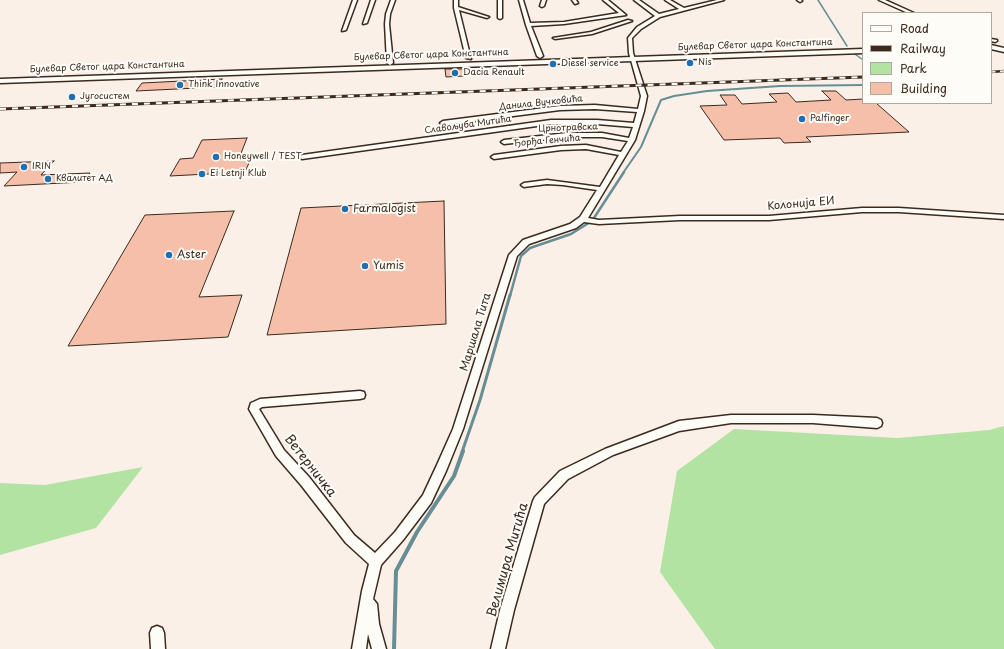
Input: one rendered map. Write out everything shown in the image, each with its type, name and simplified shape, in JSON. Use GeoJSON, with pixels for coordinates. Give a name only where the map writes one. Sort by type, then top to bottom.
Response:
{"type":"FeatureCollection","features":[{"type":"Feature","properties":{"kind":"main road"},"geometry":{"type":"LineString","coordinates":[[992,45],[1004,43]]}},
{"type":"Feature","properties":{"kind":"main road"},"geometry":{"type":"LineString","coordinates":[[992,45],[1004,50]]}},
{"type":"Feature","properties":{"kind":"main road","name":"Булевар Светог цара Константина"},"geometry":{"type":"LineString","coordinates":[[0,78],[390,63],[862,50]]}},
{"type":"Feature","properties":{"kind":"main road","name":"Булевар Светог цара Константина"},"geometry":{"type":"LineString","coordinates":[[0,81],[632,57]]}},
{"type":"Feature","properties":{"kind":"street"},"geometry":{"type":"LineString","coordinates":[[344,30],[355,0]]}},
{"type":"Feature","properties":{"kind":"street"},"geometry":{"type":"LineString","coordinates":[[365,23],[373,0]]}},
{"type":"Feature","properties":{"kind":"street"},"geometry":{"type":"LineString","coordinates":[[390,63],[387,24],[388,14],[393,0]]}},
{"type":"Feature","properties":{"kind":"street"},"geometry":{"type":"LineString","coordinates":[[456,0],[456,8],[469,58]]}},
{"type":"Feature","properties":{"kind":"street"},"geometry":{"type":"LineString","coordinates":[[500,0],[500,18]]}},
{"type":"Feature","properties":{"kind":"street"},"geometry":{"type":"LineString","coordinates":[[521,0],[528,25],[540,56]]}},
{"type":"Feature","properties":{"kind":"street"},"geometry":{"type":"LineString","coordinates":[[542,6],[544,0]]}},
{"type":"Feature","properties":{"kind":"street"},"geometry":{"type":"LineString","coordinates":[[605,0],[639,28]]}},
{"type":"Feature","properties":{"kind":"street"},"geometry":{"type":"LineString","coordinates":[[636,0],[658,16]]}},
{"type":"Feature","properties":{"kind":"street"},"geometry":{"type":"LineString","coordinates":[[667,0],[682,9]]}},
{"type":"Feature","properties":{"kind":"street"},"geometry":{"type":"LineString","coordinates":[[632,57],[630,38],[639,28],[658,16],[695,4],[719,0]]}},
{"type":"Feature","properties":{"kind":"street"},"geometry":{"type":"LineString","coordinates":[[881,0],[910,12]]}},
{"type":"Feature","properties":{"kind":"street"},"geometry":{"type":"LineString","coordinates":[[456,8],[488,17]]}},
{"type":"Feature","properties":{"kind":"street"},"geometry":{"type":"LineString","coordinates":[[528,25],[564,23],[622,14]]}},
{"type":"Feature","properties":{"kind":"street"},"geometry":{"type":"LineString","coordinates":[[555,38],[592,33],[630,20]]}},
{"type":"Feature","properties":{"kind":"street","name":"Маршала Тита"},"geometry":{"type":"LineString","coordinates":[[359,649],[368,592],[376,562],[399,536],[427,498],[442,468],[458,429],[513,255],[520,246],[526,242],[586,220],[600,189],[632,140],[644,96],[632,57]]}},
{"type":"Feature","properties":{"kind":"street","name":"Данила Вучковића"},"geometry":{"type":"LineString","coordinates":[[443,124],[566,108],[595,107],[641,111]]}},
{"type":"Feature","properties":{"kind":"street","name":"Славољуба Митића"},"geometry":{"type":"LineString","coordinates":[[302,157],[551,122],[597,122],[637,125]]}},
{"type":"Feature","properties":{"kind":"street","name":"Црнотравска"},"geometry":{"type":"LineString","coordinates":[[504,142],[567,135],[602,135],[632,140]]}},
{"type":"Feature","properties":{"kind":"street","name":"Ђорђа Генчића"},"geometry":{"type":"LineString","coordinates":[[494,156],[561,148],[586,147],[624,154]]}},
{"type":"Feature","properties":{"kind":"street"},"geometry":{"type":"LineString","coordinates":[[524,185],[553,183],[600,189]]}},
{"type":"Feature","properties":{"kind":"street","name":"Колонија ЕИ"},"geometry":{"type":"LineString","coordinates":[[586,220],[599,222],[680,218],[768,218],[862,210],[899,210],[1004,217]]}},
{"type":"Feature","properties":{"kind":"street","name":"Ветерничка"},"geometry":{"type":"LineString","coordinates":[[360,394],[260,403],[255,406],[254,409],[280,453],[305,481],[350,539],[376,562]]}},
{"type":"Feature","properties":{"kind":"street","name":"Велимира Митића"},"geometry":{"type":"LineString","coordinates":[[498,649],[511,597],[539,502],[564,475],[609,452],[679,426],[731,419],[813,419],[877,423]]}},
{"type":"Feature","properties":{"kind":"street"},"geometry":{"type":"LineString","coordinates":[[368,592],[372,624],[379,649]]}},
{"type":"Feature","properties":{"kind":"street"},"geometry":{"type":"LineString","coordinates":[[157,633],[158,649]]}},
{"type":"Feature","properties":{"kind":"green space"},"geometry":{"type":"Polygon","coordinates":[[[1004,426],[1004,649],[715,649],[660,572],[677,471],[734,429],[898,438],[989,430],[1004,426]]]}},
{"type":"Feature","properties":{"kind":"green space"},"geometry":{"type":"Polygon","coordinates":[[[143,467],[96,528],[0,555],[0,483],[45,485],[143,467]]]}},
{"type":"Feature","properties":{"kind":"building","name":"Dacia Renault"},"geometry":{"type":"Polygon","coordinates":[[[445,69],[464,69],[464,76],[446,77],[445,69]]]}},
{"type":"Feature","properties":{"kind":"building","name":"Think Innovative"},"geometry":{"type":"Polygon","coordinates":[[[222,79],[218,87],[136,91],[142,83],[222,79]]]}},
{"type":"Feature","properties":{"kind":"building","name":"Palfinger"},"geometry":{"type":"Polygon","coordinates":[[[822,91],[836,91],[846,100],[862,99],[862,104],[877,104],[909,132],[806,137],[811,142],[784,143],[780,138],[724,140],[700,106],[727,105],[720,95],[735,95],[742,104],[777,102],[769,94],[788,93],[796,102],[831,100],[822,91]]]}},
{"type":"Feature","properties":{"kind":"building","name":"Honeywell / TEST"},"geometry":{"type":"Polygon","coordinates":[[[247,138],[240,156],[252,156],[245,172],[170,176],[180,159],[193,158],[202,140],[247,138]]]}},
{"type":"Feature","properties":{"kind":"building"},"geometry":{"type":"Polygon","coordinates":[[[54,161],[41,175],[90,173],[83,182],[4,186],[17,172],[0,173],[0,163],[54,161]]]}},
{"type":"Feature","properties":{"kind":"building","name":"Yumis"},"geometry":{"type":"Polygon","coordinates":[[[444,201],[446,324],[267,335],[301,208],[444,201]]]}},
{"type":"Feature","properties":{"kind":"building","name":"Aster"},"geometry":{"type":"Polygon","coordinates":[[[234,211],[199,297],[242,295],[228,337],[68,346],[145,215],[234,211]]]}},
{"type":"Feature","properties":{"kind":"waterway"},"geometry":{"type":"LineString","coordinates":[[818,0],[847,46]]}},
{"type":"Feature","properties":{"kind":"waterway"},"geometry":{"type":"LineString","coordinates":[[855,54],[862,59]]}},
{"type":"Feature","properties":{"kind":"waterway"},"geometry":{"type":"LineString","coordinates":[[623,173],[641,147],[661,100],[674,96],[707,91],[780,86],[862,85]]}},
{"type":"Feature","properties":{"kind":"waterway"},"geometry":{"type":"LineString","coordinates":[[510,296],[521,256],[530,248],[571,234],[592,221],[624,172]]}},
{"type":"Feature","properties":{"kind":"waterway"},"geometry":{"type":"LineString","coordinates":[[462,452],[480,400],[510,295]]}},
{"type":"Feature","properties":{"kind":"waterway"},"geometry":{"type":"LineString","coordinates":[[394,649],[396,571],[417,532],[454,476],[463,451]]}},
{"type":"Feature","properties":{"kind":"railway"},"geometry":{"type":"LineString","coordinates":[[992,72],[1004,71]]}},
{"type":"Feature","properties":{"kind":"railway"},"geometry":{"type":"LineString","coordinates":[[0,109],[862,77]]}},
{"type":"Feature","properties":{"kind":"place","name":"Nis"},"geometry":{"type":"Point","coordinates":[690,63]}},
{"type":"Feature","properties":{"kind":"place","name":"Diesel service"},"geometry":{"type":"Point","coordinates":[553,64]}},
{"type":"Feature","properties":{"kind":"place","name":"Dacia Renault"},"geometry":{"type":"Point","coordinates":[455,73]}},
{"type":"Feature","properties":{"kind":"place","name":"Think Innovative"},"geometry":{"type":"Point","coordinates":[180,85]}},
{"type":"Feature","properties":{"kind":"place","name":"Југосистем"},"geometry":{"type":"Point","coordinates":[72,97]}},
{"type":"Feature","properties":{"kind":"place","name":"Palfinger"},"geometry":{"type":"Point","coordinates":[802,119]}},
{"type":"Feature","properties":{"kind":"place","name":"Honeywell / TEST"},"geometry":{"type":"Point","coordinates":[216,157]}},
{"type":"Feature","properties":{"kind":"place","name":"IRIN"},"geometry":{"type":"Point","coordinates":[24,167]}},
{"type":"Feature","properties":{"kind":"place","name":"Ei Letnji Klub"},"geometry":{"type":"Point","coordinates":[202,174]}},
{"type":"Feature","properties":{"kind":"place","name":"Квалитет АД"},"geometry":{"type":"Point","coordinates":[48,179]}},
{"type":"Feature","properties":{"kind":"place","name":"Farmalogist"},"geometry":{"type":"Point","coordinates":[345,209]}},
{"type":"Feature","properties":{"kind":"place","name":"Aster"},"geometry":{"type":"Point","coordinates":[169,255]}},
{"type":"Feature","properties":{"kind":"place","name":"Yumis"},"geometry":{"type":"Point","coordinates":[365,266]}}]}
